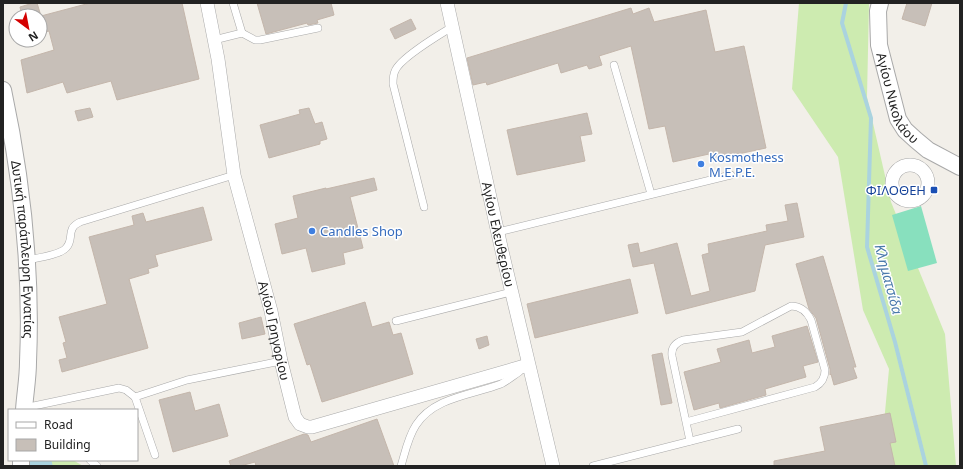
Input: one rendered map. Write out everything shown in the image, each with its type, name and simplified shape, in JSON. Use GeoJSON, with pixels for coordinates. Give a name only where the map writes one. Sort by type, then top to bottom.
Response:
{"type":"FeatureCollection","features":[{"type":"Feature","properties":{"kind":"street","name":"Αγίου Γρηγορίου"},"geometry":{"type":"LineString","coordinates":[[207,3],[234,175],[271,311],[281,362],[295,417],[300,424],[308,427],[528,365]]}},
{"type":"Feature","properties":{"kind":"street","name":"Αγίου Ελευθερίου"},"geometry":{"type":"LineString","coordinates":[[447,3],[511,292],[553,466]]}},
{"type":"Feature","properties":{"kind":"street","name":"Αγίου Νικολάου"},"geometry":{"type":"LineString","coordinates":[[880,3],[878,10],[879,45],[898,119],[905,130],[928,150],[960,167]]}},
{"type":"Feature","properties":{"kind":"street","name":"Δυτική παράπλευρη Εγνατίας"},"geometry":{"type":"LineString","coordinates":[[3,90],[13,136],[20,185],[27,260],[28,362],[25,409]]}},
{"type":"Feature","properties":{"kind":"street"},"geometry":{"type":"LineString","coordinates":[[920,168],[928,150]]}},
{"type":"Feature","properties":{"kind":"lane"},"geometry":{"type":"LineString","coordinates":[[233,3],[242,33]]}},
{"type":"Feature","properties":{"kind":"lane"},"geometry":{"type":"LineString","coordinates":[[424,207],[393,84],[395,70],[428,41],[452,27]]}},
{"type":"Feature","properties":{"kind":"lane"},"geometry":{"type":"LineString","coordinates":[[214,40],[242,33],[255,40],[260,40],[318,28]]}},
{"type":"Feature","properties":{"kind":"lane"},"geometry":{"type":"LineString","coordinates":[[614,64],[652,194]]}},
{"type":"Feature","properties":{"kind":"lane"},"geometry":{"type":"LineString","coordinates":[[27,260],[64,250],[69,244],[73,226],[80,222],[234,175]]}},
{"type":"Feature","properties":{"kind":"lane"},"geometry":{"type":"LineString","coordinates":[[498,232],[731,175]]}},
{"type":"Feature","properties":{"kind":"lane"},"geometry":{"type":"LineString","coordinates":[[396,321],[511,292]]}},
{"type":"Feature","properties":{"kind":"lane"},"geometry":{"type":"LineString","coordinates":[[686,422],[815,387],[822,382],[825,370],[811,320],[807,314],[799,308],[791,306],[744,331],[683,340],[676,344],[672,352],[672,356],[690,441]]}},
{"type":"Feature","properties":{"kind":"lane"},"geometry":{"type":"LineString","coordinates":[[136,397],[187,380],[281,362]]}},
{"type":"Feature","properties":{"kind":"lane"},"geometry":{"type":"LineString","coordinates":[[401,466],[413,430],[417,423],[425,415],[434,408],[451,399],[503,383],[528,365]]}},
{"type":"Feature","properties":{"kind":"lane"},"geometry":{"type":"LineString","coordinates":[[25,409],[119,388],[126,390],[136,397],[154,455]]}},
{"type":"Feature","properties":{"kind":"lane"},"geometry":{"type":"LineString","coordinates":[[593,466],[738,429]]}},
{"type":"Feature","properties":{"kind":"green space"},"geometry":{"type":"Polygon","coordinates":[[[799,3],[869,3],[867,97],[891,202],[945,334],[956,466],[880,466],[889,369],[863,310],[838,157],[792,89],[799,3]]]}},
{"type":"Feature","properties":{"kind":"green space"},"geometry":{"type":"Polygon","coordinates":[[[921,206],[937,263],[908,271],[892,215],[921,206]]]}},
{"type":"Feature","properties":{"kind":"green space"},"geometry":{"type":"Polygon","coordinates":[[[32,461],[75,461],[83,466],[31,466],[32,461]]]}},
{"type":"Feature","properties":{"kind":"building"},"geometry":{"type":"Polygon","coordinates":[[[37,3],[39,8],[20,8],[37,3]]]}},
{"type":"Feature","properties":{"kind":"building"},"geometry":{"type":"Polygon","coordinates":[[[90,3],[182,3],[199,79],[117,100],[111,81],[67,93],[63,82],[27,93],[21,60],[54,50],[49,31],[48,14],[90,3]]]}},
{"type":"Feature","properties":{"kind":"building"},"geometry":{"type":"Polygon","coordinates":[[[257,3],[331,3],[334,15],[317,20],[318,23],[308,25],[307,23],[266,34],[257,3]]]}},
{"type":"Feature","properties":{"kind":"building"},"geometry":{"type":"Polygon","coordinates":[[[907,3],[932,3],[925,26],[902,19],[907,3]]]}},
{"type":"Feature","properties":{"kind":"building"},"geometry":{"type":"Polygon","coordinates":[[[631,8],[633,14],[649,8],[654,22],[706,10],[715,52],[744,46],[766,148],[710,160],[709,154],[673,162],[665,126],[649,129],[631,46],[599,56],[602,65],[589,69],[587,65],[561,73],[558,63],[487,85],[486,82],[473,85],[467,58],[631,8]]]}},
{"type":"Feature","properties":{"kind":"building"},"geometry":{"type":"Polygon","coordinates":[[[411,19],[416,29],[395,39],[390,29],[411,19]]]}},
{"type":"Feature","properties":{"kind":"building"},"geometry":{"type":"Polygon","coordinates":[[[90,108],[93,117],[78,121],[75,111],[90,108]]]}},
{"type":"Feature","properties":{"kind":"building"},"geometry":{"type":"Polygon","coordinates":[[[309,108],[315,124],[322,122],[327,139],[320,141],[320,144],[269,158],[260,125],[300,114],[299,110],[309,108]]]}},
{"type":"Feature","properties":{"kind":"building"},"geometry":{"type":"Polygon","coordinates":[[[587,113],[592,134],[580,136],[585,161],[517,175],[507,130],[587,113]]]}},
{"type":"Feature","properties":{"kind":"building"},"geometry":{"type":"Polygon","coordinates":[[[374,178],[377,190],[350,197],[363,248],[343,253],[345,264],[312,272],[306,248],[282,254],[275,224],[298,218],[293,196],[374,178]]]}},
{"type":"Feature","properties":{"kind":"building"},"geometry":{"type":"Polygon","coordinates":[[[797,203],[804,237],[765,245],[755,291],[666,314],[654,263],[633,267],[628,245],[638,243],[640,253],[677,243],[691,296],[710,291],[702,255],[709,253],[708,244],[767,231],[766,225],[788,221],[785,205],[797,203]]]}},
{"type":"Feature","properties":{"kind":"building"},"geometry":{"type":"Polygon","coordinates":[[[203,207],[212,240],[155,255],[158,266],[148,269],[149,273],[129,279],[148,348],[62,372],[59,360],[67,358],[63,343],[66,342],[59,317],[107,304],[89,237],[134,225],[132,216],[143,213],[146,222],[203,207]]]}},
{"type":"Feature","properties":{"kind":"building"},"geometry":{"type":"Polygon","coordinates":[[[823,256],[856,367],[853,367],[857,378],[834,385],[831,374],[830,375],[830,369],[816,318],[809,309],[796,264],[823,256]]]}},
{"type":"Feature","properties":{"kind":"building"},"geometry":{"type":"Polygon","coordinates":[[[630,279],[638,313],[535,338],[527,304],[630,279]]]}},
{"type":"Feature","properties":{"kind":"building"},"geometry":{"type":"Polygon","coordinates":[[[365,302],[372,327],[389,322],[393,335],[401,333],[413,374],[322,402],[310,364],[307,365],[294,324],[365,302]]]}},
{"type":"Feature","properties":{"kind":"building"},"geometry":{"type":"Polygon","coordinates":[[[261,317],[265,334],[242,339],[239,323],[261,317]]]}},
{"type":"Feature","properties":{"kind":"building"},"geometry":{"type":"Polygon","coordinates":[[[807,326],[818,362],[803,366],[806,377],[765,389],[766,395],[720,408],[719,403],[694,410],[684,372],[721,362],[717,349],[749,340],[752,353],[775,347],[772,336],[807,326]]]}},
{"type":"Feature","properties":{"kind":"building"},"geometry":{"type":"Polygon","coordinates":[[[487,336],[489,345],[479,349],[476,339],[487,336]]]}},
{"type":"Feature","properties":{"kind":"building"},"geometry":{"type":"Polygon","coordinates":[[[662,353],[672,403],[661,405],[652,355],[662,353]]]}},
{"type":"Feature","properties":{"kind":"building"},"geometry":{"type":"Polygon","coordinates":[[[190,392],[195,411],[219,404],[228,436],[173,452],[159,400],[190,392]]]}},
{"type":"Feature","properties":{"kind":"building"},"geometry":{"type":"Polygon","coordinates":[[[890,413],[896,442],[890,443],[895,466],[774,466],[774,461],[825,451],[820,427],[890,413]]]}},
{"type":"Feature","properties":{"kind":"building"},"geometry":{"type":"Polygon","coordinates":[[[377,419],[394,466],[256,466],[255,462],[240,466],[231,466],[229,461],[304,434],[308,435],[311,442],[377,419]]]}},
{"type":"Feature","properties":{"kind":"waterway","name":"Κληματσίδα"},"geometry":{"type":"LineString","coordinates":[[846,3],[842,23],[871,118],[867,247],[895,342],[926,466]]}},
{"type":"Feature","properties":{"kind":"waterway"},"geometry":{"type":"LineString","coordinates":[[34,461],[41,466]]}},
{"type":"Feature","properties":{"kind":"place","name":"Kosmothess M.E.P.E."},"geometry":{"type":"Point","coordinates":[701,164]}},
{"type":"Feature","properties":{"kind":"place","name":"ΦΙΛΟΘΕΗ"},"geometry":{"type":"Point","coordinates":[934,190]}},
{"type":"Feature","properties":{"kind":"place","name":"Candles Shop"},"geometry":{"type":"Point","coordinates":[312,231]}}]}
